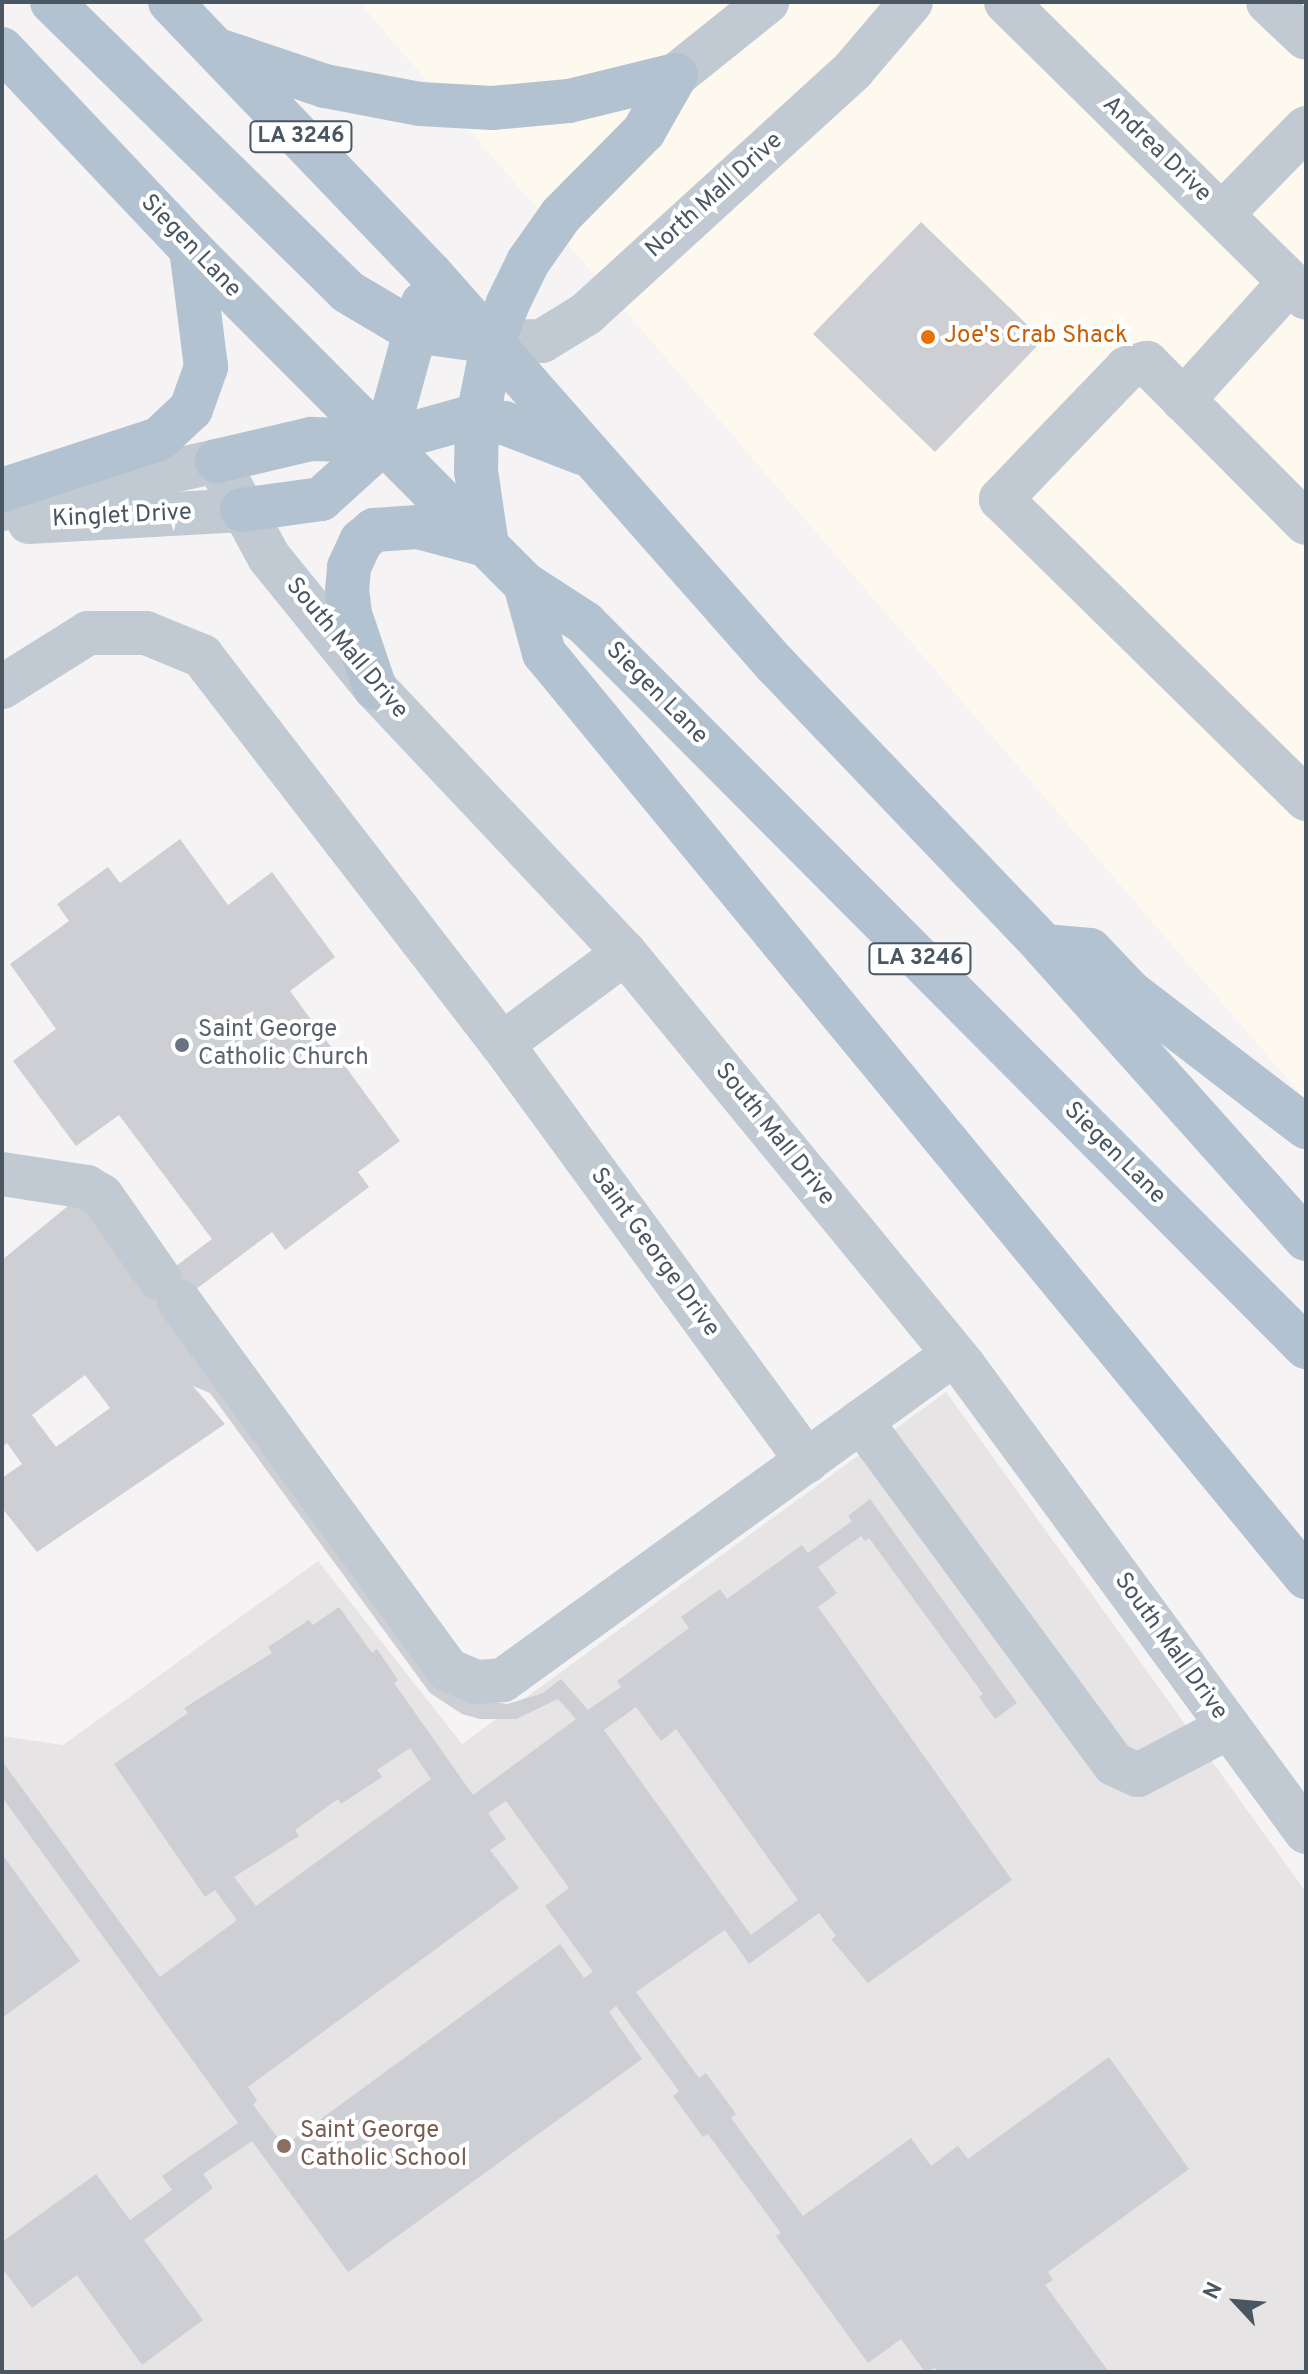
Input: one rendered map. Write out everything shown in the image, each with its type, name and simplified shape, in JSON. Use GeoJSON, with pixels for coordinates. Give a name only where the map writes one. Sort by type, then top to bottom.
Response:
{"type":"FeatureCollection","features":[{"type":"Feature","properties":{"kind":"main road"},"geometry":{"type":"LineString","coordinates":[[52,2],[348,292],[414,331],[493,342]]}},
{"type":"Feature","properties":{"kind":"main road","name":"LA 3246"},"geometry":{"type":"LineString","coordinates":[[170,2],[431,274],[774,663],[1044,946],[1306,1239]]}},
{"type":"Feature","properties":{"kind":"main road","name":"Siegen Lane"},"geometry":{"type":"LineString","coordinates":[[2,49],[191,249],[525,584],[585,623],[1306,1347]]}},
{"type":"Feature","properties":{"kind":"main road"},"geometry":{"type":"LineString","coordinates":[[216,49],[325,86],[420,104],[492,108],[569,101],[676,75]]}},
{"type":"Feature","properties":{"kind":"main road"},"geometry":{"type":"LineString","coordinates":[[375,688],[350,614],[347,591],[349,567],[361,541],[374,530],[418,527],[487,546],[476,471],[477,421],[493,342],[528,262],[561,215],[644,131],[676,75]]}},
{"type":"Feature","properties":{"kind":"main road"},"geometry":{"type":"LineString","coordinates":[[2,490],[159,439],[191,409],[206,367],[191,249]]}},
{"type":"Feature","properties":{"kind":"main road"},"geometry":{"type":"LineString","coordinates":[[242,510],[321,499],[385,441],[431,274]]}},
{"type":"Feature","properties":{"kind":"main road"},"geometry":{"type":"LineString","coordinates":[[217,461],[311,439],[385,441],[427,426],[477,421],[535,432],[588,455]]}},
{"type":"Feature","properties":{"kind":"main road"},"geometry":{"type":"LineString","coordinates":[[525,584],[544,653],[1306,1577]]}},
{"type":"Feature","properties":{"kind":"main road"},"geometry":{"type":"LineString","coordinates":[[1044,946],[1090,950],[1130,992],[1306,1127]]}},
{"type":"Feature","properties":{"kind":"street"},"geometry":{"type":"LineString","coordinates":[[676,75],[767,2]]}},
{"type":"Feature","properties":{"kind":"street","name":"North Mall Drive"},"geometry":{"type":"LineString","coordinates":[[493,342],[542,341],[586,314],[853,70],[911,2]]}},
{"type":"Feature","properties":{"kind":"street","name":"Andrea Drive"},"geometry":{"type":"LineString","coordinates":[[1006,2],[1298,290]]}},
{"type":"Feature","properties":{"kind":"street"},"geometry":{"type":"LineString","coordinates":[[1268,2],[1306,39]]}},
{"type":"Feature","properties":{"kind":"street"},"geometry":{"type":"LineString","coordinates":[[1298,2],[1306,39]]}},
{"type":"Feature","properties":{"kind":"street"},"geometry":{"type":"LineString","coordinates":[[1222,214],[1306,128]]}},
{"type":"Feature","properties":{"kind":"street"},"geometry":{"type":"LineString","coordinates":[[1183,400],[1298,290]]}},
{"type":"Feature","properties":{"kind":"street"},"geometry":{"type":"LineString","coordinates":[[1306,523],[1147,363],[1127,368],[1001,499],[1306,799]]}},
{"type":"Feature","properties":{"kind":"street","name":"Kinglet Drive"},"geometry":{"type":"LineString","coordinates":[[2,509],[217,461]]}},
{"type":"Feature","properties":{"kind":"street","name":"South Mall Drive"},"geometry":{"type":"LineString","coordinates":[[217,461],[269,557],[375,688],[625,953],[954,1354],[1306,1832]]}},
{"type":"Feature","properties":{"kind":"street","name":"Kinglet Drive"},"geometry":{"type":"LineString","coordinates":[[2,521],[242,510]]}},
{"type":"Feature","properties":{"kind":"street","name":"Saint George Drive"},"geometry":{"type":"LineString","coordinates":[[2,687],[88,633],[146,633],[202,656],[502,1044],[807,1461]]}},
{"type":"Feature","properties":{"kind":"street"},"geometry":{"type":"LineString","coordinates":[[502,1044],[625,953]]}},
{"type":"Feature","properties":{"kind":"street"},"geometry":{"type":"LineString","coordinates":[[2,1174],[87,1187],[102,1196],[448,1670],[476,1682],[503,1680],[954,1354]]}},
{"type":"Feature","properties":{"kind":"street"},"geometry":{"type":"LineString","coordinates":[[861,1421],[1114,1764],[1138,1775],[1229,1727]]}},
{"type":"Feature","properties":{"kind":"shaded area"},"geometry":{"type":"Polygon","coordinates":[[[359,2],[1306,2],[1306,1100],[359,2]]]}},
{"type":"Feature","properties":{"kind":"shaded area"},"geometry":{"type":"Polygon","coordinates":[[[946,1392],[1306,1892],[1306,2372],[2,2372],[2,1736],[63,1745],[318,1561],[462,1744],[946,1392]]]}},
{"type":"Feature","properties":{"kind":"building","name":"Joe's Crab Shack"},"geometry":{"type":"Polygon","coordinates":[[[921,222],[1043,340],[935,452],[813,334],[921,222]]]}},
{"type":"Feature","properties":{"kind":"building"},"geometry":{"type":"Polygon","coordinates":[[[180,839],[228,905],[272,872],[335,957],[290,991],[400,1141],[358,1172],[369,1187],[285,1250],[272,1232],[171,1308],[464,1697],[507,1704],[543,1693],[561,1679],[588,1710],[621,1687],[617,1681],[689,1628],[681,1617],[720,1589],[727,1599],[802,1545],[808,1553],[852,1521],[848,1516],[870,1499],[1017,1703],[995,1719],[979,1697],[983,1694],[869,1538],[865,1541],[861,1536],[818,1567],[837,1593],[818,1607],[1012,1880],[868,1983],[831,1939],[836,1936],[819,1913],[749,1964],[725,1930],[636,1992],[699,2078],[706,2073],[736,2114],[731,2118],[803,2216],[911,2138],[931,2166],[958,2146],[968,2159],[1109,2057],[1189,2169],[1048,2272],[1053,2280],[1045,2285],[1109,2372],[939,2372],[935,2368],[925,2372],[901,2339],[868,2363],[776,2236],[781,2233],[708,2134],[703,2137],[673,2096],[679,2091],[616,2006],[609,2012],[642,2059],[348,2272],[252,2141],[203,2174],[213,2188],[144,2240],[203,2320],[142,2365],[77,2275],[32,2308],[2,2268],[2,2242],[96,2174],[130,2220],[172,2190],[162,2176],[238,2123],[2,1797],[2,1761],[160,1977],[237,1920],[215,1890],[205,1897],[114,1764],[188,1713],[184,1708],[272,1653],[268,1647],[309,1620],[313,1625],[339,1607],[372,1653],[377,1649],[398,1680],[394,1683],[473,1795],[576,1719],[558,1699],[516,1719],[480,1719],[462,1714],[430,1693],[210,1393],[193,1386],[225,1424],[37,1552],[2,1508],[2,1478],[22,1464],[7,1443],[2,1447],[2,1260],[85,1192],[152,1284],[212,1239],[119,1115],[76,1146],[13,1061],[56,1029],[10,964],[69,921],[57,904],[108,867],[120,883],[180,839]],[[85,1375],[32,1415],[56,1447],[110,1408],[85,1375]],[[636,1707],[604,1730],[751,1935],[798,1900],[676,1729],[661,1741],[636,1707]],[[410,1748],[377,1770],[382,1777],[341,1804],[338,1799],[295,1830],[299,1836],[234,1877],[256,1906],[431,1779],[410,1748]],[[506,1801],[488,1813],[506,1839],[490,1850],[519,1888],[248,2087],[257,2100],[253,2105],[284,2146],[560,1944],[584,1978],[593,1972],[545,1906],[569,1888],[506,1801]]]}},
{"type":"Feature","properties":{"kind":"building"},"geometry":{"type":"Polygon","coordinates":[[[2,1854],[80,1961],[2,2018],[2,1854]]]}},
{"type":"Feature","properties":{"kind":"place","name":"Joe's Crab Shack"},"geometry":{"type":"Point","coordinates":[928,337]}},
{"type":"Feature","properties":{"kind":"place","name":"Saint George Catholic Church"},"geometry":{"type":"Point","coordinates":[182,1045]}},
{"type":"Feature","properties":{"kind":"place","name":"Saint George Catholic School"},"geometry":{"type":"Point","coordinates":[284,2146]}}]}
